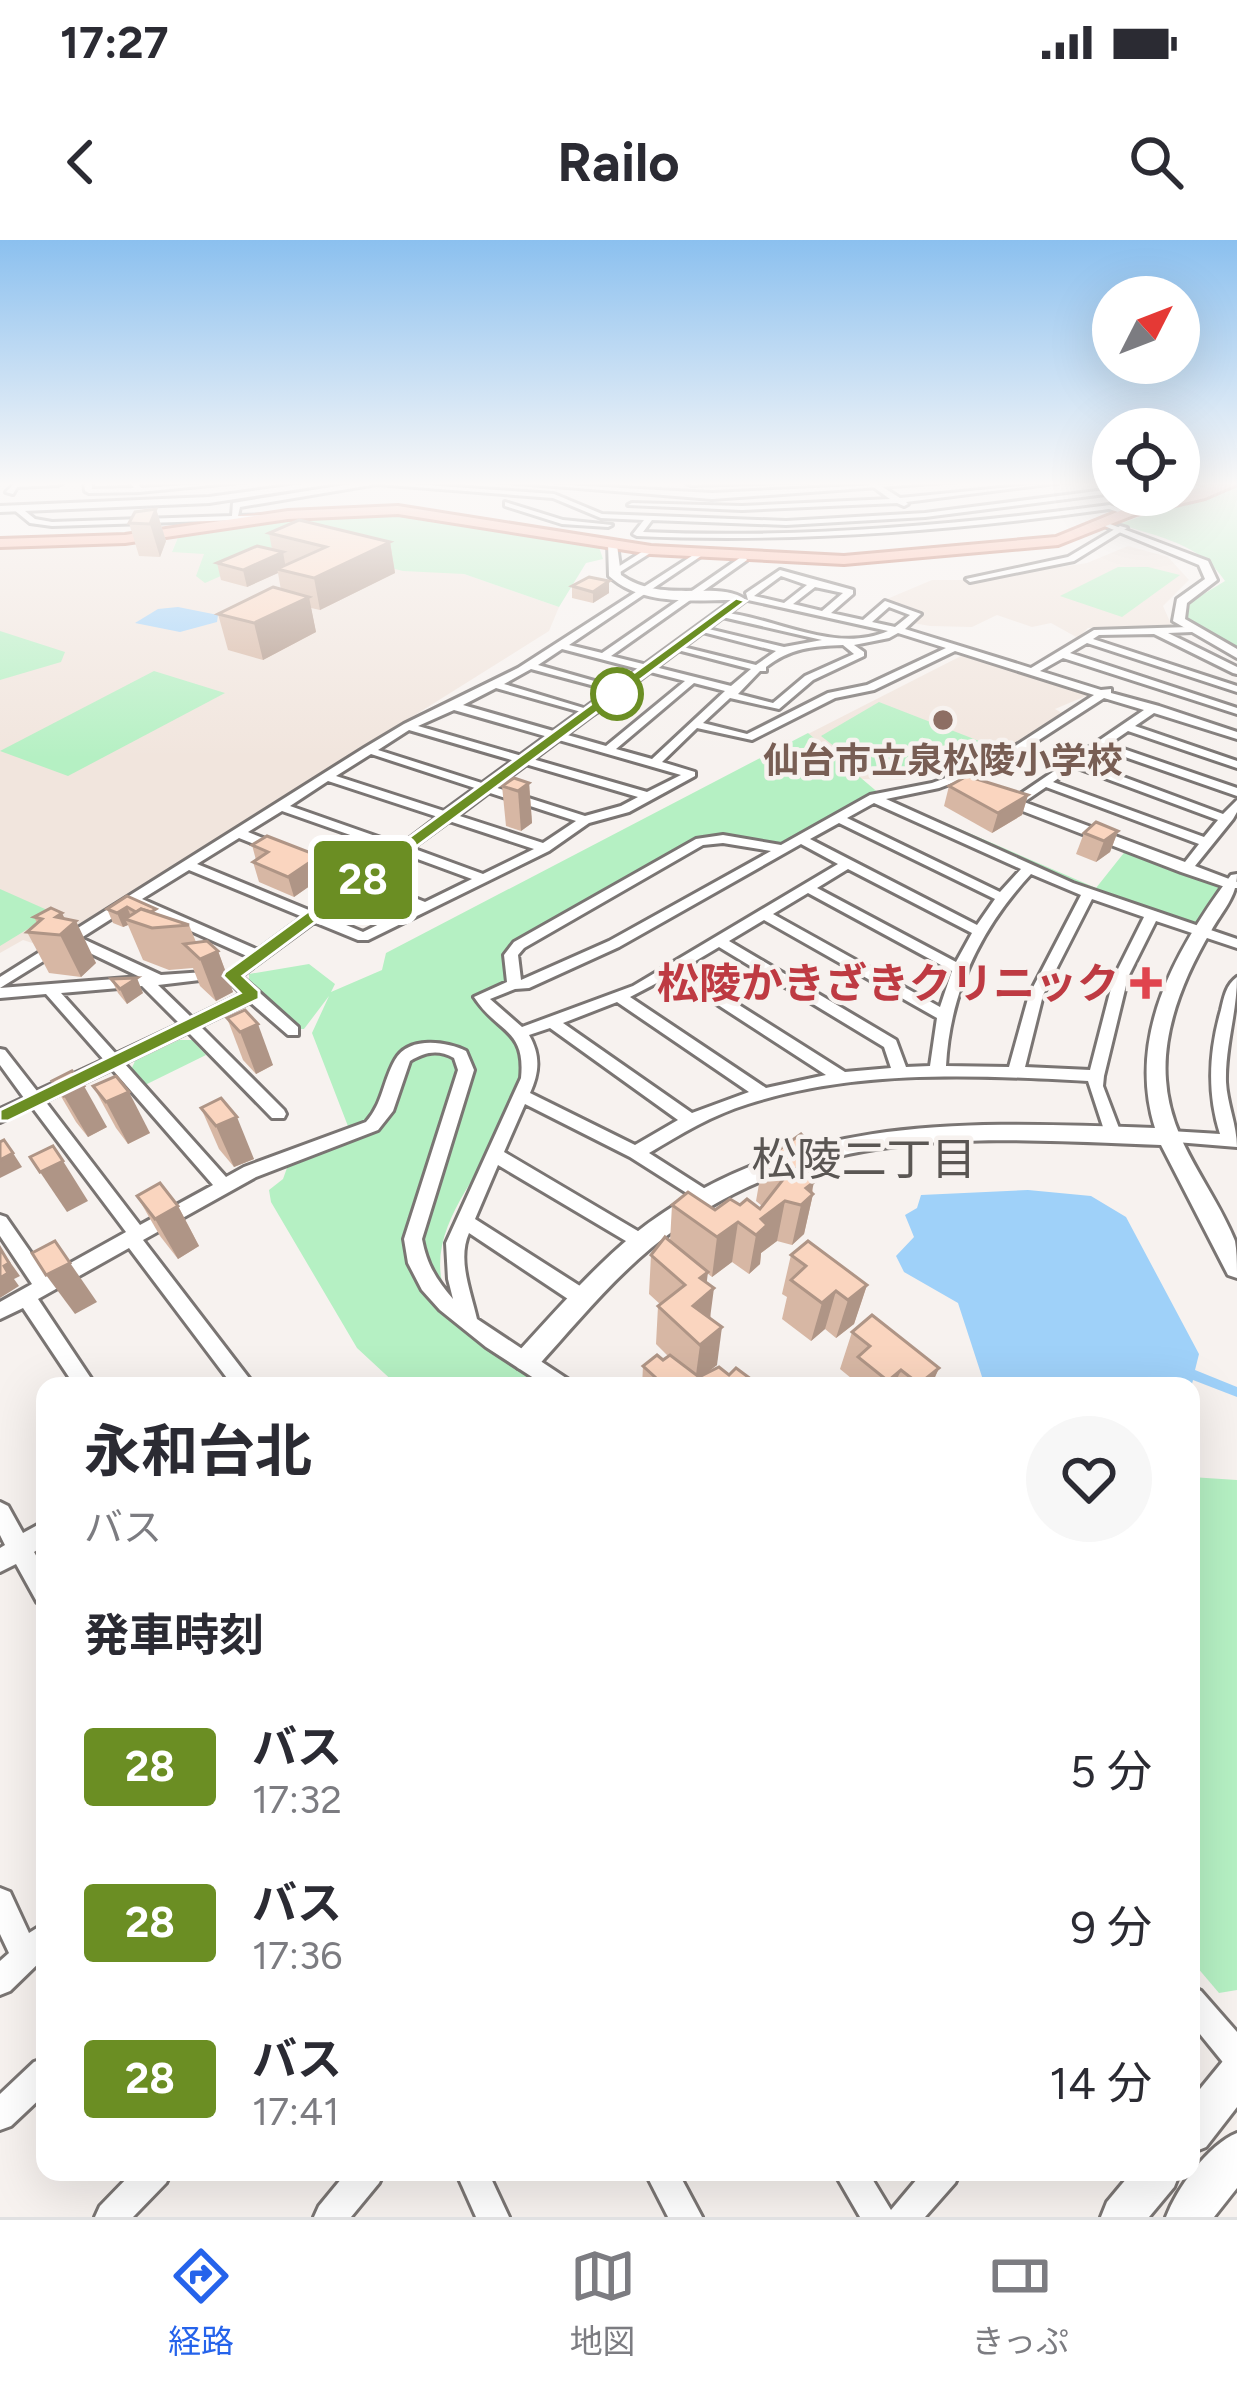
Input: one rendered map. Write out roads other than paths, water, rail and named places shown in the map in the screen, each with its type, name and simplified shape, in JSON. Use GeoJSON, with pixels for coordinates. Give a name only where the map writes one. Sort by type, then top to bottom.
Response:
{"type":"FeatureCollection","features":[{"type":"Feature","properties":{"kind":"street"},"geometry":{"type":"LineString","coordinates":[[615,573],[624,584],[642,591],[743,598],[902,631],[1237,736]]}},
{"type":"Feature","properties":{"kind":"street"},"geometry":{"type":"LineString","coordinates":[[0,983],[408,726],[457,707],[565,647],[669,573]]}},
{"type":"Feature","properties":{"kind":"street"},"geometry":{"type":"LineString","coordinates":[[603,657],[724,573]]}},
{"type":"Feature","properties":{"kind":"street"},"geometry":{"type":"LineString","coordinates":[[293,1031],[232,976],[780,573]]}},
{"type":"Feature","properties":{"kind":"street"},"geometry":{"type":"LineString","coordinates":[[781,573],[850,592],[824,614]]}},
{"type":"Feature","properties":{"kind":"street"},"geometry":{"type":"LineString","coordinates":[[970,578],[995,573]]}},
{"type":"Feature","properties":{"kind":"street"},"geometry":{"type":"LineString","coordinates":[[1189,630],[1177,610],[1211,580],[1210,573]]}},
{"type":"Feature","properties":{"kind":"street"},"geometry":{"type":"LineString","coordinates":[[785,606],[813,584]]}},
{"type":"Feature","properties":{"kind":"street"},"geometry":{"type":"LineString","coordinates":[[700,629],[784,650],[849,644],[902,631],[916,614],[888,603],[866,623]]}},
{"type":"Feature","properties":{"kind":"street"},"geometry":{"type":"LineString","coordinates":[[565,647],[694,680],[775,707],[809,678],[861,653],[849,644],[722,614]]}},
{"type":"Feature","properties":{"kind":"street"},"geometry":{"type":"LineString","coordinates":[[1034,670],[1097,632],[1189,630],[1237,654]]}},
{"type":"Feature","properties":{"kind":"street"},"geometry":{"type":"LineString","coordinates":[[1156,631],[1237,671]]}},
{"type":"Feature","properties":{"kind":"street"},"geometry":{"type":"LineString","coordinates":[[1085,640],[1237,688]]}},
{"type":"Feature","properties":{"kind":"street"},"geometry":{"type":"LineString","coordinates":[[698,725],[748,738],[832,695],[870,688],[956,647]]}},
{"type":"Feature","properties":{"kind":"street"},"geometry":{"type":"LineString","coordinates":[[675,648],[761,669]]}},
{"type":"Feature","properties":{"kind":"street"},"geometry":{"type":"LineString","coordinates":[[656,761],[784,650]]}},
{"type":"Feature","properties":{"kind":"street"},"geometry":{"type":"LineString","coordinates":[[1062,654],[1237,711]]}},
{"type":"Feature","properties":{"kind":"street"},"geometry":{"type":"LineString","coordinates":[[528,665],[621,691]]}},
{"type":"Feature","properties":{"kind":"street"},"geometry":{"type":"LineString","coordinates":[[609,749],[694,680]]}},
{"type":"Feature","properties":{"kind":"street"},"geometry":{"type":"LineString","coordinates":[[492,685],[592,712]]}},
{"type":"Feature","properties":{"kind":"street"},"geometry":{"type":"LineString","coordinates":[[468,1318],[457,1279],[455,1243],[532,1058],[520,1033],[482,1003],[482,997],[514,984],[524,986],[614,944],[874,798],[957,779],[996,763],[1107,692]]}},
{"type":"Feature","properties":{"kind":"street"},"geometry":{"type":"LineString","coordinates":[[188,866],[363,937],[545,848],[585,820],[691,774],[457,707]]}},
{"type":"Feature","properties":{"kind":"street"},"geometry":{"type":"LineString","coordinates":[[1015,803],[1155,708]]}},
{"type":"Feature","properties":{"kind":"street"},"geometry":{"type":"LineString","coordinates":[[408,726],[647,796]]}},
{"type":"Feature","properties":{"kind":"street"},"geometry":{"type":"LineString","coordinates":[[1127,727],[1237,764]]}},
{"type":"Feature","properties":{"kind":"street"},"geometry":{"type":"LineString","coordinates":[[1101,745],[1237,792]]}},
{"type":"Feature","properties":{"kind":"street"},"geometry":{"type":"LineString","coordinates":[[368,750],[585,820]]}},
{"type":"Feature","properties":{"kind":"street"},"geometry":{"type":"LineString","coordinates":[[1074,763],[1226,818]]}},
{"type":"Feature","properties":{"kind":"street"},"geometry":{"type":"LineString","coordinates":[[326,777],[545,848]]}},
{"type":"Feature","properties":{"kind":"street"},"geometry":{"type":"LineString","coordinates":[[957,779],[976,787]]}},
{"type":"Feature","properties":{"kind":"street"},"geometry":{"type":"LineString","coordinates":[[1045,783],[1208,843]]}},
{"type":"Feature","properties":{"kind":"street"},"geometry":{"type":"LineString","coordinates":[[996,795],[1186,869],[1235,882],[1202,932],[1176,985],[1158,1045],[1157,1094],[1170,1137],[1231,1244],[1237,1268]]}},
{"type":"Feature","properties":{"kind":"street"},"geometry":{"type":"LineString","coordinates":[[874,798],[1088,894],[1237,944]]}},
{"type":"Feature","properties":{"kind":"street"},"geometry":{"type":"LineString","coordinates":[[1186,869],[1237,804]]}},
{"type":"Feature","properties":{"kind":"street"},"geometry":{"type":"LineString","coordinates":[[280,806],[483,878]]}},
{"type":"Feature","properties":{"kind":"street"},"geometry":{"type":"LineString","coordinates":[[838,818],[1002,898]]}},
{"type":"Feature","properties":{"kind":"street"},"geometry":{"type":"LineString","coordinates":[[238,833],[427,907]]}},
{"type":"Feature","properties":{"kind":"street"},"geometry":{"type":"LineString","coordinates":[[514,984],[511,955],[519,944],[700,842],[723,839],[783,849]]}},
{"type":"Feature","properties":{"kind":"street"},"geometry":{"type":"LineString","coordinates":[[800,839],[981,932]]}},
{"type":"Feature","properties":{"kind":"street"},"geometry":{"type":"LineString","coordinates":[[520,1033],[618,996],[672,969],[848,864]]}},
{"type":"Feature","properties":{"kind":"street"},"geometry":{"type":"LineString","coordinates":[[938,1071],[945,1016],[961,970],[1002,898],[1028,869]]}},
{"type":"Feature","properties":{"kind":"street"},"geometry":{"type":"LineString","coordinates":[[808,888],[961,970]]}},
{"type":"Feature","properties":{"kind":"street"},"geometry":{"type":"LineString","coordinates":[[1016,1072],[1036,994],[1088,894]]}},
{"type":"Feature","properties":{"kind":"street"},"geometry":{"type":"LineString","coordinates":[[135,902],[259,956]]}},
{"type":"Feature","properties":{"kind":"street"},"geometry":{"type":"LineString","coordinates":[[764,914],[945,1016]]}},
{"type":"Feature","properties":{"kind":"street"},"geometry":{"type":"LineString","coordinates":[[1114,1136],[1095,1086],[1096,1076],[1121,977],[1151,916]]}},
{"type":"Feature","properties":{"kind":"street"},"geometry":{"type":"LineString","coordinates":[[73,940],[154,982],[189,1025],[278,1114]]}},
{"type":"Feature","properties":{"kind":"street"},"geometry":{"type":"LineString","coordinates":[[719,941],[891,1044],[900,1072]]}},
{"type":"Feature","properties":{"kind":"street"},"geometry":{"type":"LineString","coordinates":[[672,969],[842,1078]]}},
{"type":"Feature","properties":{"kind":"street"},"geometry":{"type":"LineString","coordinates":[[0,993],[236,973]]}},
{"type":"Feature","properties":{"kind":"street"},"geometry":{"type":"LineString","coordinates":[[1234,1140],[1219,1111],[1217,1068],[1231,1025],[1237,983]]}},
{"type":"Feature","properties":{"kind":"street"},"geometry":{"type":"LineString","coordinates":[[51,990],[225,1186]]}},
{"type":"Feature","properties":{"kind":"street"},"geometry":{"type":"LineString","coordinates":[[0,1116],[252,995]]}},
{"type":"Feature","properties":{"kind":"street"},"geometry":{"type":"LineString","coordinates":[[618,996],[765,1095]]}},
{"type":"Feature","properties":{"kind":"street"},"geometry":{"type":"LineString","coordinates":[[552,1022],[690,1120]]}},
{"type":"Feature","properties":{"kind":"street"},"geometry":{"type":"LineString","coordinates":[[0,1311],[225,1186],[372,1126],[386,1111],[403,1058],[433,1046],[454,1051],[466,1070],[412,1254],[421,1281],[436,1300],[550,1377]]}},
{"type":"Feature","properties":{"kind":"street"},"geometry":{"type":"LineString","coordinates":[[0,1054],[238,1377]]}},
{"type":"Feature","properties":{"kind":"street"},"geometry":{"type":"LineString","coordinates":[[1217,1068],[1237,1076]]}},
{"type":"Feature","properties":{"kind":"street"},"geometry":{"type":"LineString","coordinates":[[636,1154],[690,1120],[765,1095],[842,1078],[938,1071],[1096,1076]]}},
{"type":"Feature","properties":{"kind":"street"},"geometry":{"type":"LineString","coordinates":[[520,1095],[636,1154],[704,1197]]}},
{"type":"Feature","properties":{"kind":"street"},"geometry":{"type":"LineString","coordinates":[[527,1360],[642,1242],[704,1197],[806,1154],[900,1132],[970,1128],[1234,1140]]}},
{"type":"Feature","properties":{"kind":"street"},"geometry":{"type":"LineString","coordinates":[[495,1155],[642,1242]]}},
{"type":"Feature","properties":{"kind":"street"},"geometry":{"type":"LineString","coordinates":[[463,1220],[584,1299]]}},
{"type":"Feature","properties":{"kind":"street"},"geometry":{"type":"LineString","coordinates":[[0,1222],[81,1377]]}},
{"type":"Feature","properties":{"kind":"street"},"geometry":{"type":"LineString","coordinates":[[0,1513],[10,1555],[36,1584]]}},
{"type":"Feature","properties":{"kind":"street"},"geometry":{"type":"LineString","coordinates":[[10,1555],[36,1538]]}},
{"type":"Feature","properties":{"kind":"street"},"geometry":{"type":"LineString","coordinates":[[0,1902],[35,1947],[0,1981]]}},
{"type":"Feature","properties":{"kind":"street"},"geometry":{"type":"LineString","coordinates":[[1200,2012],[1237,2055]]}},
{"type":"Feature","properties":{"kind":"street"},"geometry":{"type":"LineString","coordinates":[[1200,2121],[1237,2074]]}},
{"type":"Feature","properties":{"kind":"street"},"geometry":{"type":"LineString","coordinates":[[0,2115],[36,2081]]}},
{"type":"Feature","properties":{"kind":"street"},"geometry":{"type":"LineString","coordinates":[[1186,2217],[1237,2154]]}},
{"type":"Feature","properties":{"kind":"street"},"geometry":{"type":"LineString","coordinates":[[111,2217],[146,2181]]}},
{"type":"Feature","properties":{"kind":"street"},"geometry":{"type":"LineString","coordinates":[[330,2217],[360,2181]]}},
{"type":"Feature","properties":{"kind":"street"},"geometry":{"type":"LineString","coordinates":[[476,2181],[493,2217]]}},
{"type":"Feature","properties":{"kind":"street"},"geometry":{"type":"LineString","coordinates":[[666,2181],[686,2217]]}},
{"type":"Feature","properties":{"kind":"street"},"geometry":{"type":"LineString","coordinates":[[856,2181],[878,2217]]}},
{"type":"Feature","properties":{"kind":"street"},"geometry":{"type":"LineString","coordinates":[[904,2217],[936,2181]]}},
{"type":"Feature","properties":{"kind":"street"},"geometry":{"type":"LineString","coordinates":[[1122,2217],[1152,2181]]}},
{"type":"Feature","properties":{"kind":"water"},"geometry":{"type":"Polygon","coordinates":[[[178,607],[218,615],[217,622],[180,632],[135,623],[158,609],[178,607]]]}},
{"type":"Feature","properties":{"kind":"water"},"geometry":{"type":"Polygon","coordinates":[[[1028,1190],[1091,1196],[1126,1217],[1199,1354],[1195,1370],[1237,1387],[1237,1397],[1200,1383],[1200,1377],[982,1377],[958,1303],[904,1272],[896,1256],[914,1237],[905,1215],[917,1208],[921,1195],[1028,1190]]]}},
{"type":"Feature","properties":{"kind":"place","name":"仙台市立泉松陵小学校"},"geometry":{"type":"Point","coordinates":[943,720]}},
{"type":"Feature","properties":{"kind":"place","name":"松陵かきざきクリニック"},"geometry":{"type":"Point","coordinates":[1146,983]}},
{"type":"Feature","properties":{"kind":"district","name":"松陵二丁目"},"geometry":{"type":"Point","coordinates":[864,1159]}}]}
